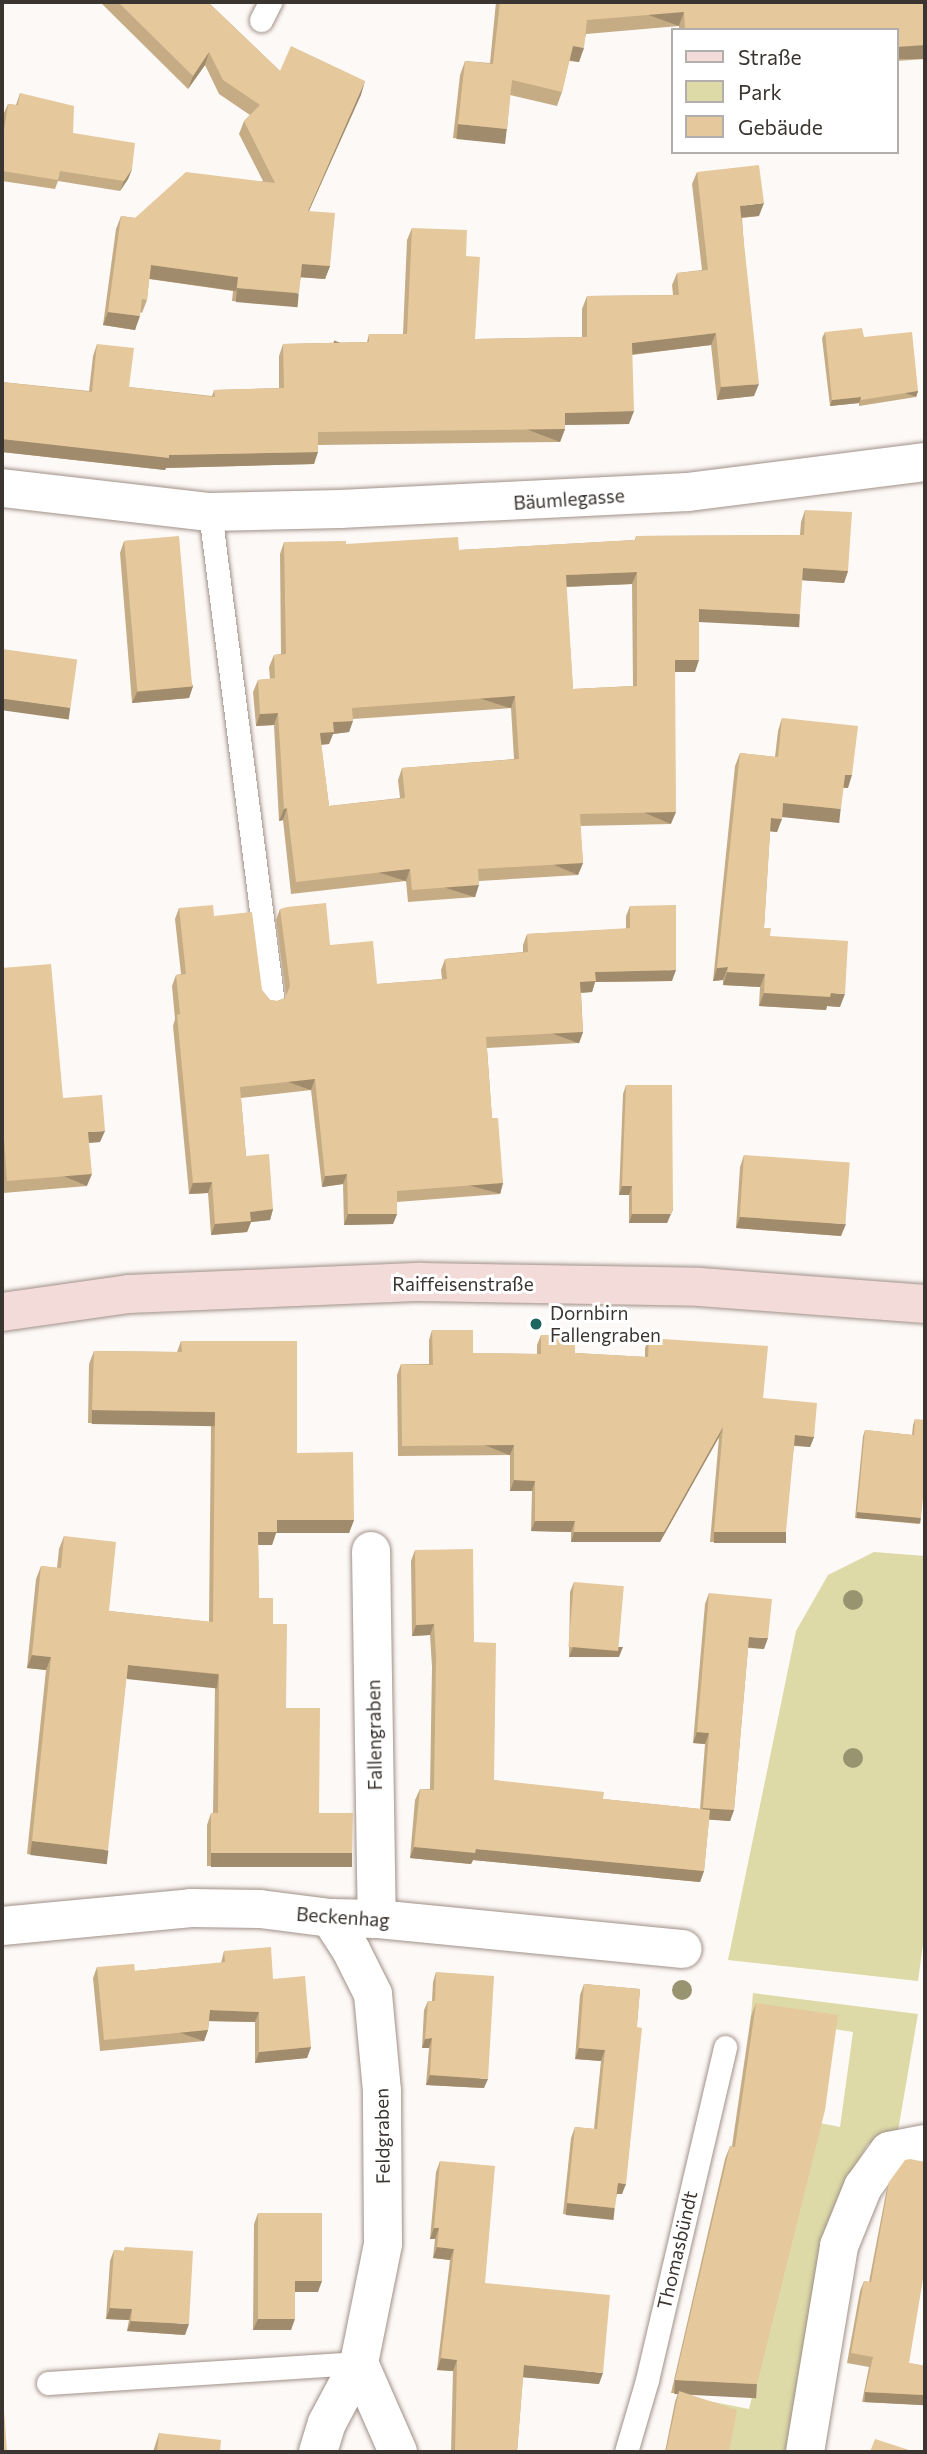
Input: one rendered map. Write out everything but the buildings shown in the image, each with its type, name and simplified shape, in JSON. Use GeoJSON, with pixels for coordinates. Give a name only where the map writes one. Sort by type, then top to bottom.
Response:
{"type":"FeatureCollection","features":[{"type":"Feature","properties":{"kind":"street","name":"Bäumlegasse"},"geometry":{"type":"LineString","coordinates":[[2,488],[210,512],[481,504],[688,492],[925,462]]}},
{"type":"Feature","properties":{"kind":"street","name":"Raiffeisenstraße"},"geometry":{"type":"LineString","coordinates":[[2,1312],[129,1294],[421,1282],[709,1288],[925,1304]]}},
{"type":"Feature","properties":{"kind":"street","name":"Fallengraben"},"geometry":{"type":"LineString","coordinates":[[371,1551],[377,1919]]}},
{"type":"Feature","properties":{"kind":"street","name":"Beckenhag"},"geometry":{"type":"LineString","coordinates":[[2,1926],[191,1908],[260,1909],[330,1918],[377,1919],[683,1949]]}},
{"type":"Feature","properties":{"kind":"street","name":"Feldgraben"},"geometry":{"type":"LineString","coordinates":[[318,2452],[327,2423],[359,2363],[383,2244],[382,2091],[373,1994],[351,1950],[330,1918]]}},
{"type":"Feature","properties":{"kind":"street"},"geometry":{"type":"LineString","coordinates":[[805,2452],[839,2246],[863,2187],[889,2151],[925,2144]]}},
{"type":"Feature","properties":{"kind":"street"},"geometry":{"type":"LineString","coordinates":[[359,2363],[398,2452]]}},
{"type":"Feature","properties":{"kind":"lane"},"geometry":{"type":"LineString","coordinates":[[210,512],[272,998]]}},
{"type":"Feature","properties":{"kind":"lane","name":"Thomasbündt"},"geometry":{"type":"LineString","coordinates":[[626,2452],[647,2380],[724,2047]]}},
{"type":"Feature","properties":{"kind":"lane"},"geometry":{"type":"LineString","coordinates":[[48,2383],[359,2363]]}},
{"type":"Feature","properties":{"kind":"green space"},"geometry":{"type":"Polygon","coordinates":[[[874,1552],[925,1556],[925,1929],[918,1981],[728,1960],[796,1631],[828,1575],[874,1552]]]}},
{"type":"Feature","properties":{"kind":"green space"},"geometry":{"type":"Polygon","coordinates":[[[753,1993],[918,2014],[898,2131],[868,2144],[842,2189],[794,2452],[681,2452],[678,2395],[749,2409],[820,2123],[840,2127],[853,2032],[751,2016],[753,1993]]]}},
{"type":"Feature","properties":{"kind":"place","name":"Dornbirn Fallengraben"},"geometry":{"type":"Point","coordinates":[536,1324]}}]}
